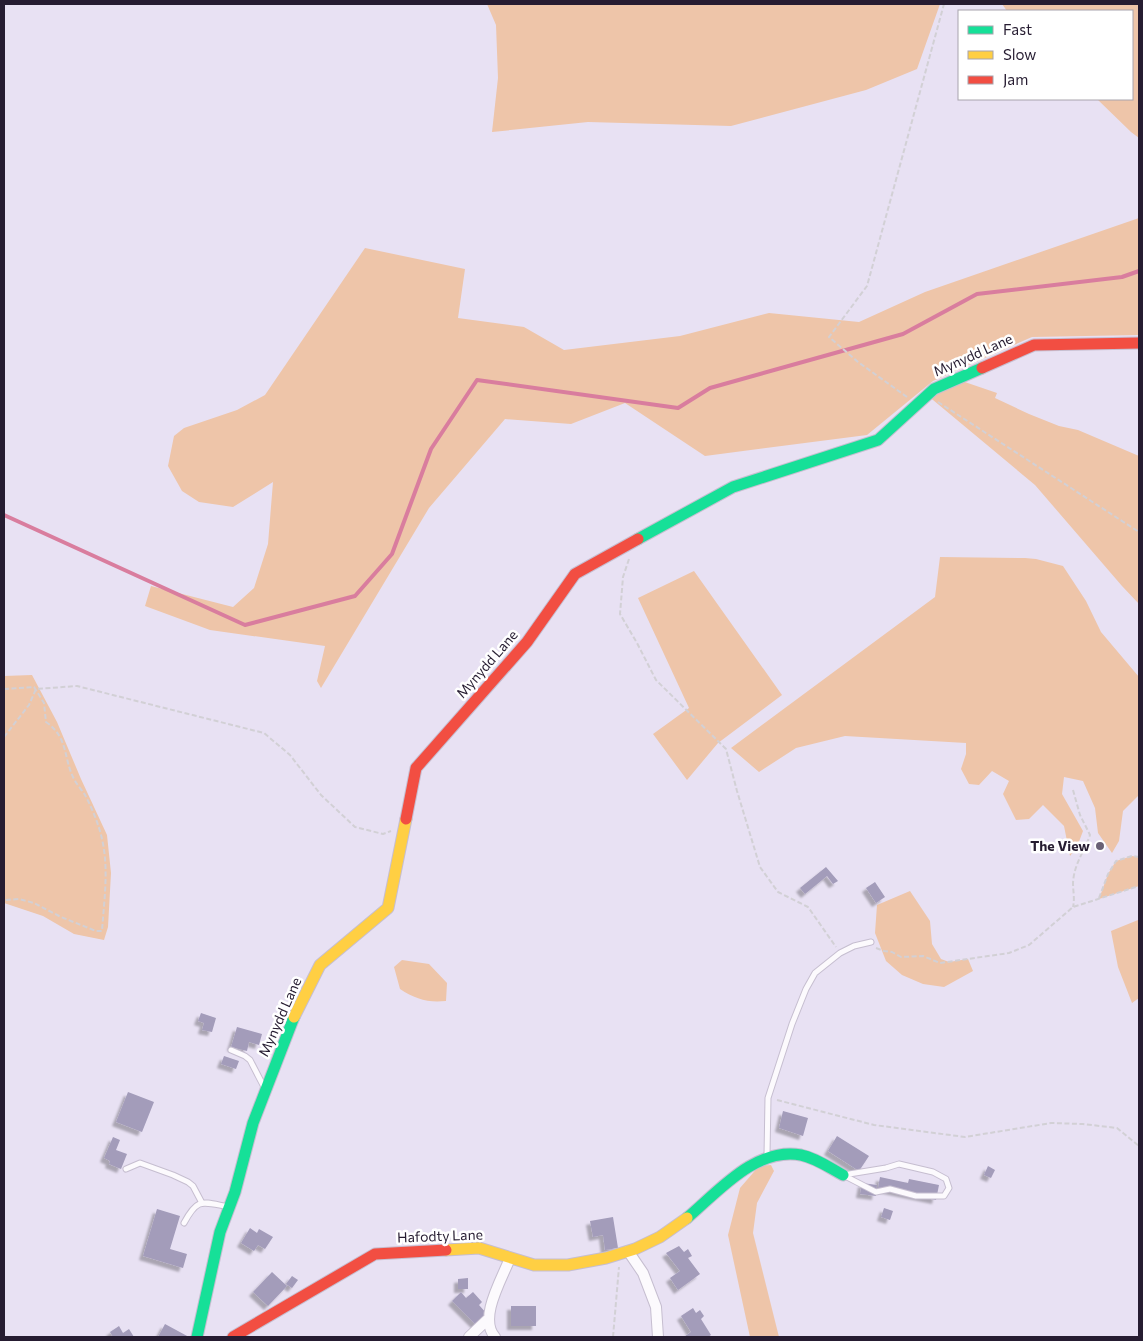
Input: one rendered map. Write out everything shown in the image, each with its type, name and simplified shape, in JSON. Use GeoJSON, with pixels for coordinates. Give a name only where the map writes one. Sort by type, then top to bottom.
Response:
{"type":"FeatureCollection","features":[{"type":"Feature","properties":{"kind":"street","name":"Mynydd Lane"},"geometry":{"type":"LineString","coordinates":[[197,1337],[220,1232],[236,1192],[253,1124],[288,1030],[320,965],[388,908],[416,768],[527,642],[575,574],[732,487],[878,440],[934,389],[1034,345],[1139,343]]}},
{"type":"Feature","properties":{"kind":"street","name":"Hafodty Lane"},"geometry":{"type":"LineString","coordinates":[[233,1337],[375,1254],[479,1248],[493,1250],[510,1258],[535,1265],[578,1263],[624,1253],[662,1236],[688,1217],[736,1176],[754,1164],[768,1158],[788,1154],[802,1155],[824,1164],[843,1175]]}},
{"type":"Feature","properties":{"kind":"street"},"geometry":{"type":"LineString","coordinates":[[624,1253],[643,1273],[656,1307],[658,1337]]}},
{"type":"Feature","properties":{"kind":"street"},"geometry":{"type":"LineString","coordinates":[[494,1337],[489,1327],[489,1311],[510,1258]]}},
{"type":"Feature","properties":{"kind":"street"},"geometry":{"type":"LineString","coordinates":[[469,1337],[488,1320]]}},
{"type":"Feature","properties":{"kind":"lane"},"geometry":{"type":"LineString","coordinates":[[768,1158],[768,1098],[792,1024],[806,989],[815,973],[840,953],[854,946],[871,942]]}},
{"type":"Feature","properties":{"kind":"lane"},"geometry":{"type":"LineString","coordinates":[[231,1050],[250,1060],[265,1090]]}},
{"type":"Feature","properties":{"kind":"lane"},"geometry":{"type":"LineString","coordinates":[[126,1169],[140,1163],[173,1175],[193,1186],[202,1203]]}},
{"type":"Feature","properties":{"kind":"lane"},"geometry":{"type":"LineString","coordinates":[[899,1164],[934,1172],[946,1179],[949,1188],[944,1196],[931,1197],[916,1196],[890,1189],[876,1192],[843,1175],[899,1164]]}},
{"type":"Feature","properties":{"kind":"lane"},"geometry":{"type":"LineString","coordinates":[[184,1223],[192,1207],[202,1203],[230,1207]]}},
{"type":"Feature","properties":{"kind":"path"},"geometry":{"type":"LineString","coordinates":[[918,404],[858,362],[829,337],[867,286],[944,4]]}},
{"type":"Feature","properties":{"kind":"path"},"geometry":{"type":"LineString","coordinates":[[927,395],[1139,532]]}},
{"type":"Feature","properties":{"kind":"path"},"geometry":{"type":"LineString","coordinates":[[634,541],[624,577],[620,614],[638,643],[656,680],[726,749],[760,867],[778,892],[808,907],[840,953]]}},
{"type":"Feature","properties":{"kind":"path"},"geometry":{"type":"LineString","coordinates":[[36,690],[77,686],[264,733],[290,755],[321,795],[355,827],[383,834],[404,827]]}},
{"type":"Feature","properties":{"kind":"path"},"geometry":{"type":"LineString","coordinates":[[4,689],[34,687],[44,703],[46,722],[55,729],[61,738],[74,779],[85,794],[102,837],[106,864],[102,931],[96,931],[60,918],[34,903],[19,899],[4,900]]}},
{"type":"Feature","properties":{"kind":"path"},"geometry":{"type":"LineString","coordinates":[[4,737],[29,705],[36,690]]}},
{"type":"Feature","properties":{"kind":"path"},"geometry":{"type":"LineString","coordinates":[[1073,790],[1080,815],[1090,835],[1085,848],[1078,857],[1073,883],[1075,900],[1073,907]]}},
{"type":"Feature","properties":{"kind":"path"},"geometry":{"type":"LineString","coordinates":[[1099,899],[1108,874],[1116,860],[1132,856],[1139,857]]}},
{"type":"Feature","properties":{"kind":"path"},"geometry":{"type":"LineString","coordinates":[[871,942],[876,948],[892,952],[901,957],[923,956],[940,963],[1009,953],[1029,945],[1073,907],[1139,886]]}},
{"type":"Feature","properties":{"kind":"path"},"geometry":{"type":"LineString","coordinates":[[768,1098],[874,1125],[965,1137],[1051,1124],[1083,1124],[1117,1128],[1139,1146]]}},
{"type":"Feature","properties":{"kind":"path"},"geometry":{"type":"LineString","coordinates":[[613,1337],[624,1253]]}},
{"type":"Feature","properties":{"kind":"shaded area"},"geometry":{"type":"Polygon","coordinates":[[[487,4],[940,4],[917,69],[866,90],[731,126],[588,122],[492,132],[498,78],[496,25],[487,4]]]}},
{"type":"Feature","properties":{"kind":"shaded area"},"geometry":{"type":"Polygon","coordinates":[[[1002,4],[1139,4],[1139,138],[1098,100],[1133,100],[1133,10],[1006,10],[1002,4]]]}},
{"type":"Feature","properties":{"kind":"shaded area"},"geometry":{"type":"Polygon","coordinates":[[[1139,218],[1139,335],[1032,337],[933,381],[867,435],[705,456],[625,403],[571,424],[505,419],[429,508],[321,688],[317,681],[325,646],[210,630],[145,606],[151,586],[233,607],[254,588],[268,544],[273,482],[233,507],[199,502],[182,491],[168,466],[174,436],[184,428],[237,410],[265,395],[365,248],[465,269],[458,318],[524,327],[564,350],[680,336],[769,313],[859,322],[925,292],[1139,218]]]}},
{"type":"Feature","properties":{"kind":"shaded area"},"geometry":{"type":"Polygon","coordinates":[[[956,379],[997,393],[995,398],[1029,414],[1059,426],[1078,430],[1139,456],[1139,604],[1035,485],[927,395],[956,379]]]}},
{"type":"Feature","properties":{"kind":"shaded area"},"geometry":{"type":"Polygon","coordinates":[[[940,557],[1025,558],[1063,566],[1086,601],[1101,632],[1139,677],[1139,795],[1123,811],[1119,841],[1112,853],[1098,833],[1095,808],[1083,781],[1064,777],[1062,794],[1083,831],[1077,847],[1070,856],[1064,826],[1043,805],[1029,819],[1016,820],[1003,794],[1009,781],[992,771],[979,785],[969,784],[961,769],[966,754],[966,743],[845,736],[796,748],[759,772],[731,748],[935,597],[940,557]]]}},
{"type":"Feature","properties":{"kind":"shaded area"},"geometry":{"type":"Polygon","coordinates":[[[694,571],[782,695],[718,743],[687,780],[653,734],[689,708],[638,598],[694,571]]]}},
{"type":"Feature","properties":{"kind":"shaded area"},"geometry":{"type":"Polygon","coordinates":[[[32,675],[57,722],[107,835],[111,873],[108,927],[104,940],[74,934],[43,916],[4,903],[4,676],[32,675]]]}},
{"type":"Feature","properties":{"kind":"shaded area"},"geometry":{"type":"Polygon","coordinates":[[[1132,856],[1139,857],[1139,886],[1099,899],[1108,874],[1116,861],[1132,856]]]}},
{"type":"Feature","properties":{"kind":"shaded area"},"geometry":{"type":"Polygon","coordinates":[[[910,891],[930,921],[932,944],[941,959],[949,962],[968,959],[973,971],[944,987],[923,984],[902,975],[886,961],[875,933],[877,905],[910,891]]]}},
{"type":"Feature","properties":{"kind":"shaded area"},"geometry":{"type":"Polygon","coordinates":[[[1138,920],[1139,998],[1132,1003],[1118,967],[1111,931],[1138,920]]]}},
{"type":"Feature","properties":{"kind":"shaded area"},"geometry":{"type":"Polygon","coordinates":[[[402,960],[429,964],[447,983],[446,1001],[422,1000],[400,989],[394,967],[402,960]]]}},
{"type":"Feature","properties":{"kind":"shaded area"},"geometry":{"type":"Polygon","coordinates":[[[771,1165],[774,1171],[757,1203],[753,1233],[779,1337],[750,1337],[728,1235],[740,1188],[759,1166],[771,1165]]]}},
{"type":"Feature","properties":{"kind":"building"},"geometry":{"type":"Polygon","coordinates":[[[826,867],[838,881],[833,884],[827,876],[805,894],[800,888],[826,867]]]}},
{"type":"Feature","properties":{"kind":"building"},"geometry":{"type":"Polygon","coordinates":[[[875,882],[885,897],[876,903],[866,888],[875,882]]]}},
{"type":"Feature","properties":{"kind":"building"},"geometry":{"type":"Polygon","coordinates":[[[201,1013],[216,1018],[212,1032],[202,1030],[204,1023],[198,1021],[201,1013]]]}},
{"type":"Feature","properties":{"kind":"building"},"geometry":{"type":"Polygon","coordinates":[[[237,1027],[262,1034],[259,1045],[249,1042],[247,1051],[231,1047],[237,1027]]]}},
{"type":"Feature","properties":{"kind":"building"},"geometry":{"type":"Polygon","coordinates":[[[224,1056],[239,1061],[236,1069],[221,1064],[224,1056]]]}},
{"type":"Feature","properties":{"kind":"building"},"geometry":{"type":"Polygon","coordinates":[[[128,1092],[154,1102],[142,1132],[116,1122],[128,1092]]]}},
{"type":"Feature","properties":{"kind":"building"},"geometry":{"type":"Polygon","coordinates":[[[783,1111],[808,1118],[803,1136],[779,1128],[783,1111]]]}},
{"type":"Feature","properties":{"kind":"building"},"geometry":{"type":"Polygon","coordinates":[[[837,1136],[869,1156],[859,1171],[828,1151],[837,1136]]]}},
{"type":"Feature","properties":{"kind":"building"},"geometry":{"type":"Polygon","coordinates":[[[113,1137],[120,1140],[116,1150],[127,1154],[121,1169],[109,1164],[110,1161],[104,1158],[113,1137]]]}},
{"type":"Feature","properties":{"kind":"building"},"geometry":{"type":"Polygon","coordinates":[[[988,1166],[995,1170],[991,1178],[984,1175],[988,1166]]]}},
{"type":"Feature","properties":{"kind":"building"},"geometry":{"type":"Polygon","coordinates":[[[880,1177],[908,1183],[909,1179],[939,1185],[936,1200],[878,1188],[880,1177]]]}},
{"type":"Feature","properties":{"kind":"building"},"geometry":{"type":"Polygon","coordinates":[[[862,1183],[877,1185],[876,1196],[860,1194],[862,1183]]]}},
{"type":"Feature","properties":{"kind":"building"},"geometry":{"type":"Polygon","coordinates":[[[884,1208],[893,1211],[890,1220],[881,1217],[884,1208]]]}},
{"type":"Feature","properties":{"kind":"building"},"geometry":{"type":"Polygon","coordinates":[[[157,1209],[180,1216],[170,1249],[187,1254],[183,1268],[143,1256],[157,1209]]]}},
{"type":"Feature","properties":{"kind":"building"},"geometry":{"type":"Polygon","coordinates":[[[613,1217],[618,1248],[605,1250],[603,1235],[593,1237],[590,1221],[613,1217]]]}},
{"type":"Feature","properties":{"kind":"building"},"geometry":{"type":"Polygon","coordinates":[[[250,1228],[257,1233],[259,1229],[273,1237],[265,1249],[258,1245],[254,1251],[241,1243],[250,1228]]]}},
{"type":"Feature","properties":{"kind":"building"},"geometry":{"type":"Polygon","coordinates":[[[679,1246],[684,1252],[688,1249],[692,1256],[688,1258],[700,1274],[678,1290],[670,1278],[680,1271],[666,1253],[679,1246]]]}},
{"type":"Feature","properties":{"kind":"building"},"geometry":{"type":"Polygon","coordinates":[[[272,1272],[287,1286],[268,1306],[253,1292],[272,1272]]]}},
{"type":"Feature","properties":{"kind":"building"},"geometry":{"type":"Polygon","coordinates":[[[292,1276],[298,1280],[292,1288],[286,1284],[292,1276]]]}},
{"type":"Feature","properties":{"kind":"building"},"geometry":{"type":"Polygon","coordinates":[[[468,1278],[468,1289],[458,1289],[458,1279],[468,1278]]]}},
{"type":"Feature","properties":{"kind":"building"},"geometry":{"type":"Polygon","coordinates":[[[461,1292],[466,1298],[473,1292],[482,1302],[479,1305],[487,1314],[476,1325],[452,1301],[461,1292]]]}},
{"type":"Feature","properties":{"kind":"building"},"geometry":{"type":"Polygon","coordinates":[[[511,1306],[536,1306],[536,1326],[511,1326],[511,1306]]]}},
{"type":"Feature","properties":{"kind":"building"},"geometry":{"type":"Polygon","coordinates":[[[693,1308],[696,1313],[700,1310],[704,1316],[701,1319],[711,1335],[708,1337],[684,1337],[691,1332],[681,1316],[693,1308]]]}},
{"type":"Feature","properties":{"kind":"building"},"geometry":{"type":"Polygon","coordinates":[[[165,1324],[189,1337],[158,1337],[165,1324]]]}},
{"type":"Feature","properties":{"kind":"building"},"geometry":{"type":"Polygon","coordinates":[[[119,1326],[123,1333],[129,1329],[134,1337],[113,1337],[110,1332],[119,1326]]]}},
{"type":"Feature","properties":{"kind":"waterway"},"geometry":{"type":"LineString","coordinates":[[4,515],[245,625],[355,596],[392,554],[431,449],[477,380],[678,408],[710,388],[903,334],[977,294],[1122,277],[1139,271]]}},
{"type":"Feature","properties":{"kind":"traffic: fast"},"geometry":{"type":"LineString","coordinates":[[638,539],[733,487],[878,440],[934,389],[982,368]]}},
{"type":"Feature","properties":{"kind":"traffic: fast"},"geometry":{"type":"LineString","coordinates":[[197,1337],[220,1232],[235,1192],[253,1123],[294,1017]]}},
{"type":"Feature","properties":{"kind":"traffic: fast"},"geometry":{"type":"LineString","coordinates":[[687,1218],[739,1173],[753,1164],[768,1158],[784,1154],[807,1156],[843,1175]]}},
{"type":"Feature","properties":{"kind":"traffic: slow"},"geometry":{"type":"LineString","coordinates":[[294,1017],[320,965],[388,908],[406,819]]}},
{"type":"Feature","properties":{"kind":"traffic: slow"},"geometry":{"type":"LineString","coordinates":[[446,1250],[479,1248],[534,1265],[568,1265],[606,1258],[635,1249],[660,1237],[687,1218]]}},
{"type":"Feature","properties":{"kind":"traffic: jam"},"geometry":{"type":"LineString","coordinates":[[982,368],[1034,345],[1139,343]]}},
{"type":"Feature","properties":{"kind":"traffic: jam"},"geometry":{"type":"LineString","coordinates":[[406,819],[416,768],[527,642],[575,574],[638,539]]}},
{"type":"Feature","properties":{"kind":"traffic: jam"},"geometry":{"type":"LineString","coordinates":[[233,1337],[375,1254],[446,1250]]}},
{"type":"Feature","properties":{"kind":"place","name":"The View"},"geometry":{"type":"Point","coordinates":[1100,846]}}]}
